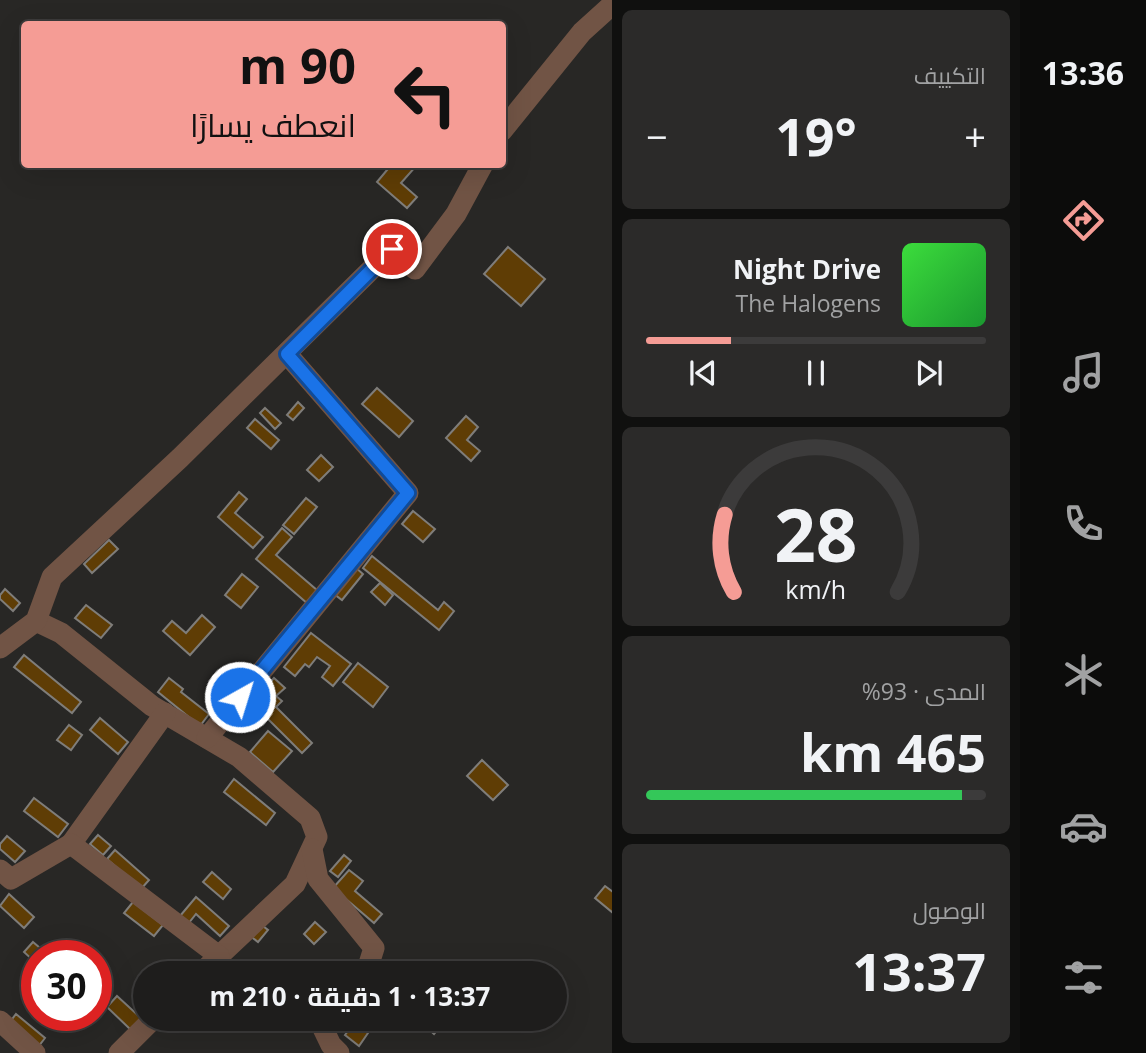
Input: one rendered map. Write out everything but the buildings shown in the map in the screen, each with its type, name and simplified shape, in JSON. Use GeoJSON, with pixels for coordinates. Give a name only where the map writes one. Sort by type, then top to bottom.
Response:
{"type":"FeatureCollection","features":[{"type":"Feature","properties":{"kind":"street"},"geometry":{"type":"LineString","coordinates":[[506,126],[582,32],[612,4]]}},
{"type":"Feature","properties":{"kind":"street"},"geometry":{"type":"LineString","coordinates":[[0,648],[36,621],[52,577],[287,354],[392,249],[415,269],[456,214],[481,168]]}},
{"type":"Feature","properties":{"kind":"street"},"geometry":{"type":"LineString","coordinates":[[207,738],[408,493],[287,354]]}},
{"type":"Feature","properties":{"kind":"street"},"geometry":{"type":"LineString","coordinates":[[36,621],[61,633],[152,706],[239,757],[310,818],[317,837],[295,884],[214,961]]}},
{"type":"Feature","properties":{"kind":"street"},"geometry":{"type":"LineString","coordinates":[[0,870],[11,879],[71,844],[165,713]]}},
{"type":"Feature","properties":{"kind":"street"},"geometry":{"type":"LineString","coordinates":[[71,844],[219,956]]}},
{"type":"Feature","properties":{"kind":"street"},"geometry":{"type":"LineString","coordinates":[[312,849],[318,879],[374,948],[370,961]]}},
{"type":"Feature","properties":{"kind":"street"},"geometry":{"type":"LineString","coordinates":[[0,1021],[35,1053]]}},
{"type":"Feature","properties":{"kind":"street"},"geometry":{"type":"LineString","coordinates":[[119,1053],[141,1031]]}},
{"type":"Feature","properties":{"kind":"street"},"geometry":{"type":"LineString","coordinates":[[324,1031],[331,1045],[339,1053]]}},
{"type":"Feature","properties":{"kind":"route"},"geometry":{"type":"LineString","coordinates":[[240,697],[408,493],[287,354],[392,249]]}}]}
